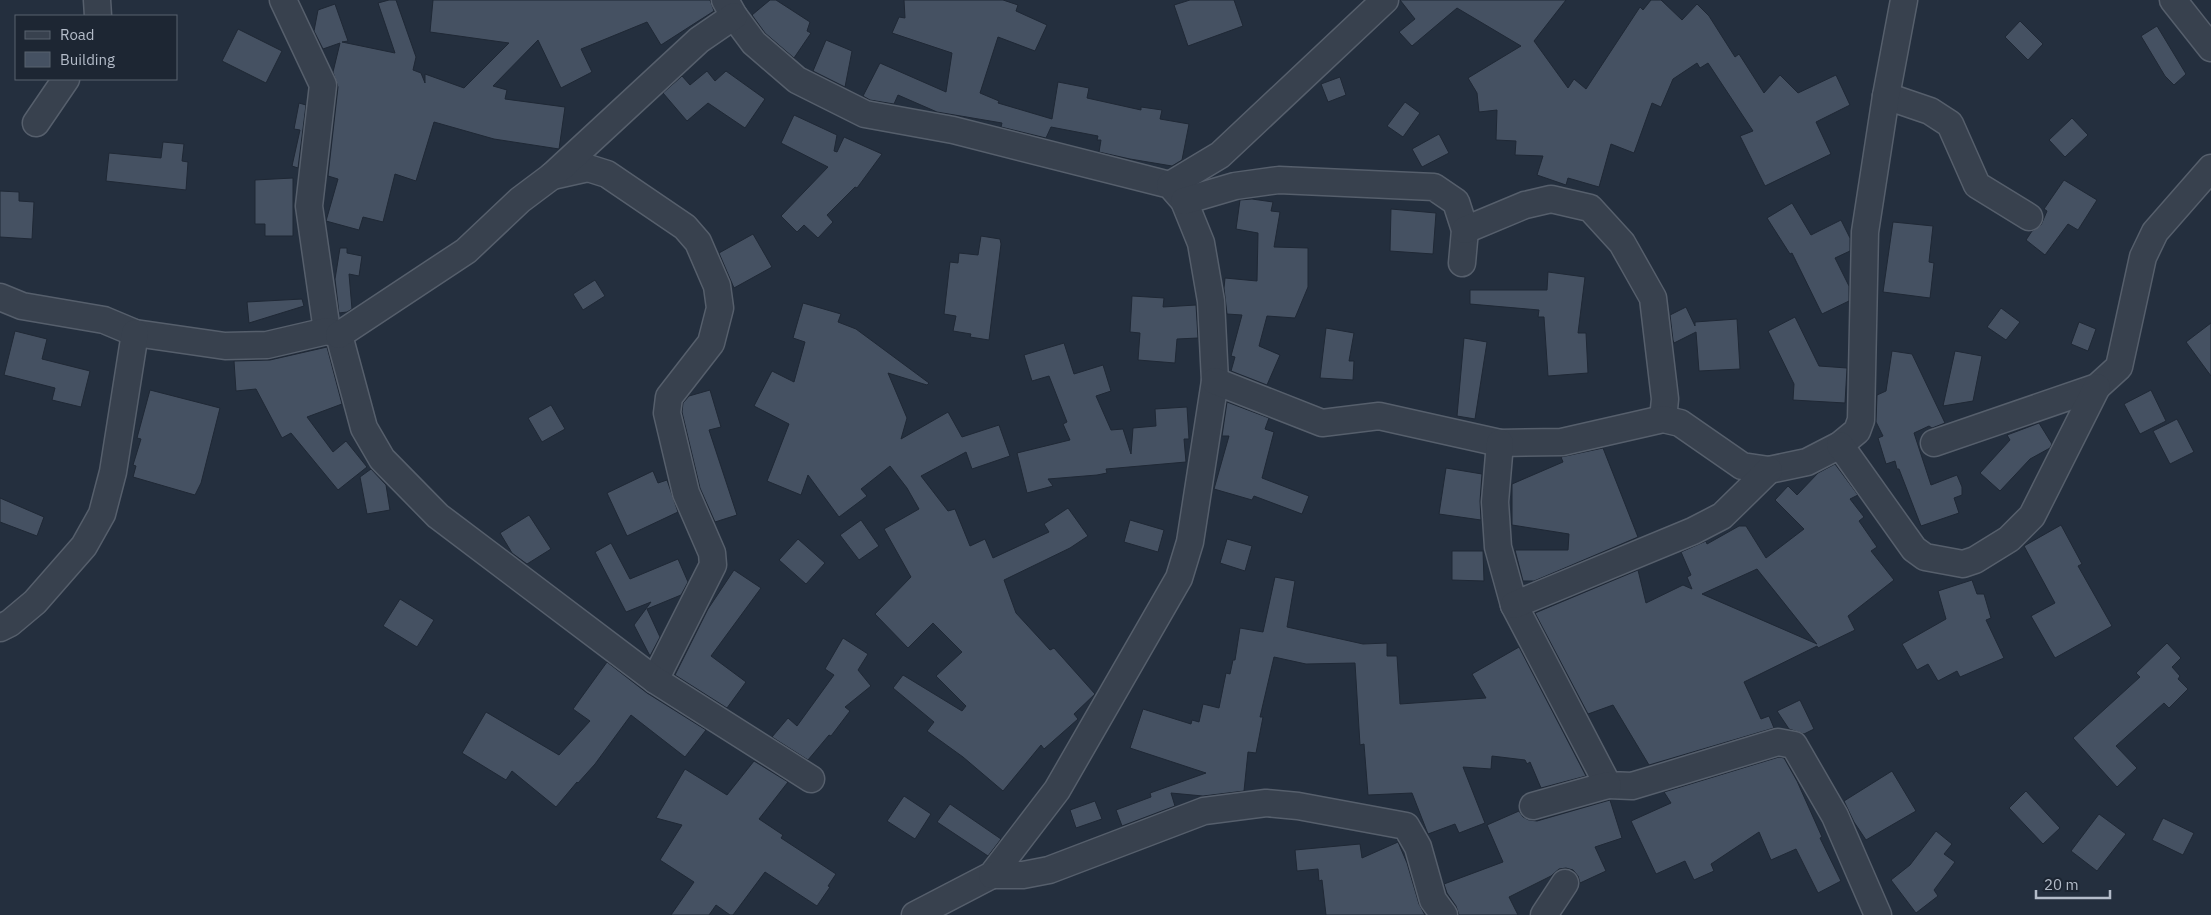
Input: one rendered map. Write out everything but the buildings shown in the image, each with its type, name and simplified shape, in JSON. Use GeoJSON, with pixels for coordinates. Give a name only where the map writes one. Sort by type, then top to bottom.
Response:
{"type":"FeatureCollection","features":[{"type":"Feature","properties":{"kind":"street"},"geometry":{"type":"LineString","coordinates":[[97,0],[98,15]]}},
{"type":"Feature","properties":{"kind":"street"},"geometry":{"type":"LineString","coordinates":[[283,0],[323,85],[310,206],[333,333],[364,428],[382,459],[438,516],[655,680],[811,779]]}},
{"type":"Feature","properties":{"kind":"street"},"geometry":{"type":"LineString","coordinates":[[1177,193],[1385,0]]}},
{"type":"Feature","properties":{"kind":"street"},"geometry":{"type":"LineString","coordinates":[[1215,381],[1322,423],[1379,416],[1500,443],[1562,442],[1663,419],[1680,423],[1742,466],[1769,470],[1807,462],[1840,445],[1857,431],[1861,420],[1865,232],[1886,96],[1904,0]]}},
{"type":"Feature","properties":{"kind":"street"},"geometry":{"type":"LineString","coordinates":[[2173,0],[2211,48]]}},
{"type":"Feature","properties":{"kind":"street"},"geometry":{"type":"LineString","coordinates":[[0,297],[22,306],[104,320],[135,333],[225,346],[267,345],[333,333],[466,250],[520,200],[552,176],[699,40],[729,8],[754,42],[797,80],[865,114],[953,130],[1177,193],[1279,180],[1434,187],[1456,202],[1465,230],[1462,263]]}},
{"type":"Feature","properties":{"kind":"street"},"geometry":{"type":"LineString","coordinates":[[36,123],[65,80]]}},
{"type":"Feature","properties":{"kind":"street"},"geometry":{"type":"LineString","coordinates":[[1886,96],[1930,111],[1950,124],[1977,186],[2029,217]]}},
{"type":"Feature","properties":{"kind":"street"},"geometry":{"type":"LineString","coordinates":[[552,176],[588,168],[607,174],[685,227],[698,242],[717,286],[720,308],[710,344],[669,397],[667,414],[686,492],[712,553],[713,565],[655,680]]}},
{"type":"Feature","properties":{"kind":"street"},"geometry":{"type":"LineString","coordinates":[[1840,445],[1914,549],[1925,557],[1962,564],[1975,560],[2009,539],[2032,516],[2097,387],[2118,367],[2143,257],[2155,232],[2211,168]]}},
{"type":"Feature","properties":{"kind":"street"},"geometry":{"type":"LineString","coordinates":[[915,915],[992,875],[1057,790],[1179,578],[1190,542],[1215,381],[1211,301],[1201,243],[1177,193]]}},
{"type":"Feature","properties":{"kind":"street"},"geometry":{"type":"LineString","coordinates":[[1465,230],[1525,205],[1551,199],[1590,208],[1622,243],[1653,298],[1665,399],[1663,419]]}},
{"type":"Feature","properties":{"kind":"street"},"geometry":{"type":"LineString","coordinates":[[0,628],[10,623],[35,602],[84,546],[102,514],[113,472],[135,333]]}},
{"type":"Feature","properties":{"kind":"street"},"geometry":{"type":"LineString","coordinates":[[1934,443],[2097,387]]}},
{"type":"Feature","properties":{"kind":"street"},"geometry":{"type":"LineString","coordinates":[[1500,443],[1495,502],[1498,547],[1514,605],[1608,785]]}},
{"type":"Feature","properties":{"kind":"street"},"geometry":{"type":"LineString","coordinates":[[1514,605],[1701,527],[1722,516],[1769,470]]}},
{"type":"Feature","properties":{"kind":"street"},"geometry":{"type":"LineString","coordinates":[[1533,806],[1608,785],[1632,786],[1778,742],[1794,745],[1835,816],[1878,915]]}},
{"type":"Feature","properties":{"kind":"street"},"geometry":{"type":"LineString","coordinates":[[992,875],[1023,875],[1049,870],[1204,811],[1266,804],[1298,806],[1406,826],[1418,847],[1433,900],[1444,915]]}},
{"type":"Feature","properties":{"kind":"street"},"geometry":{"type":"LineString","coordinates":[[1544,915],[1565,883]]}}]}
